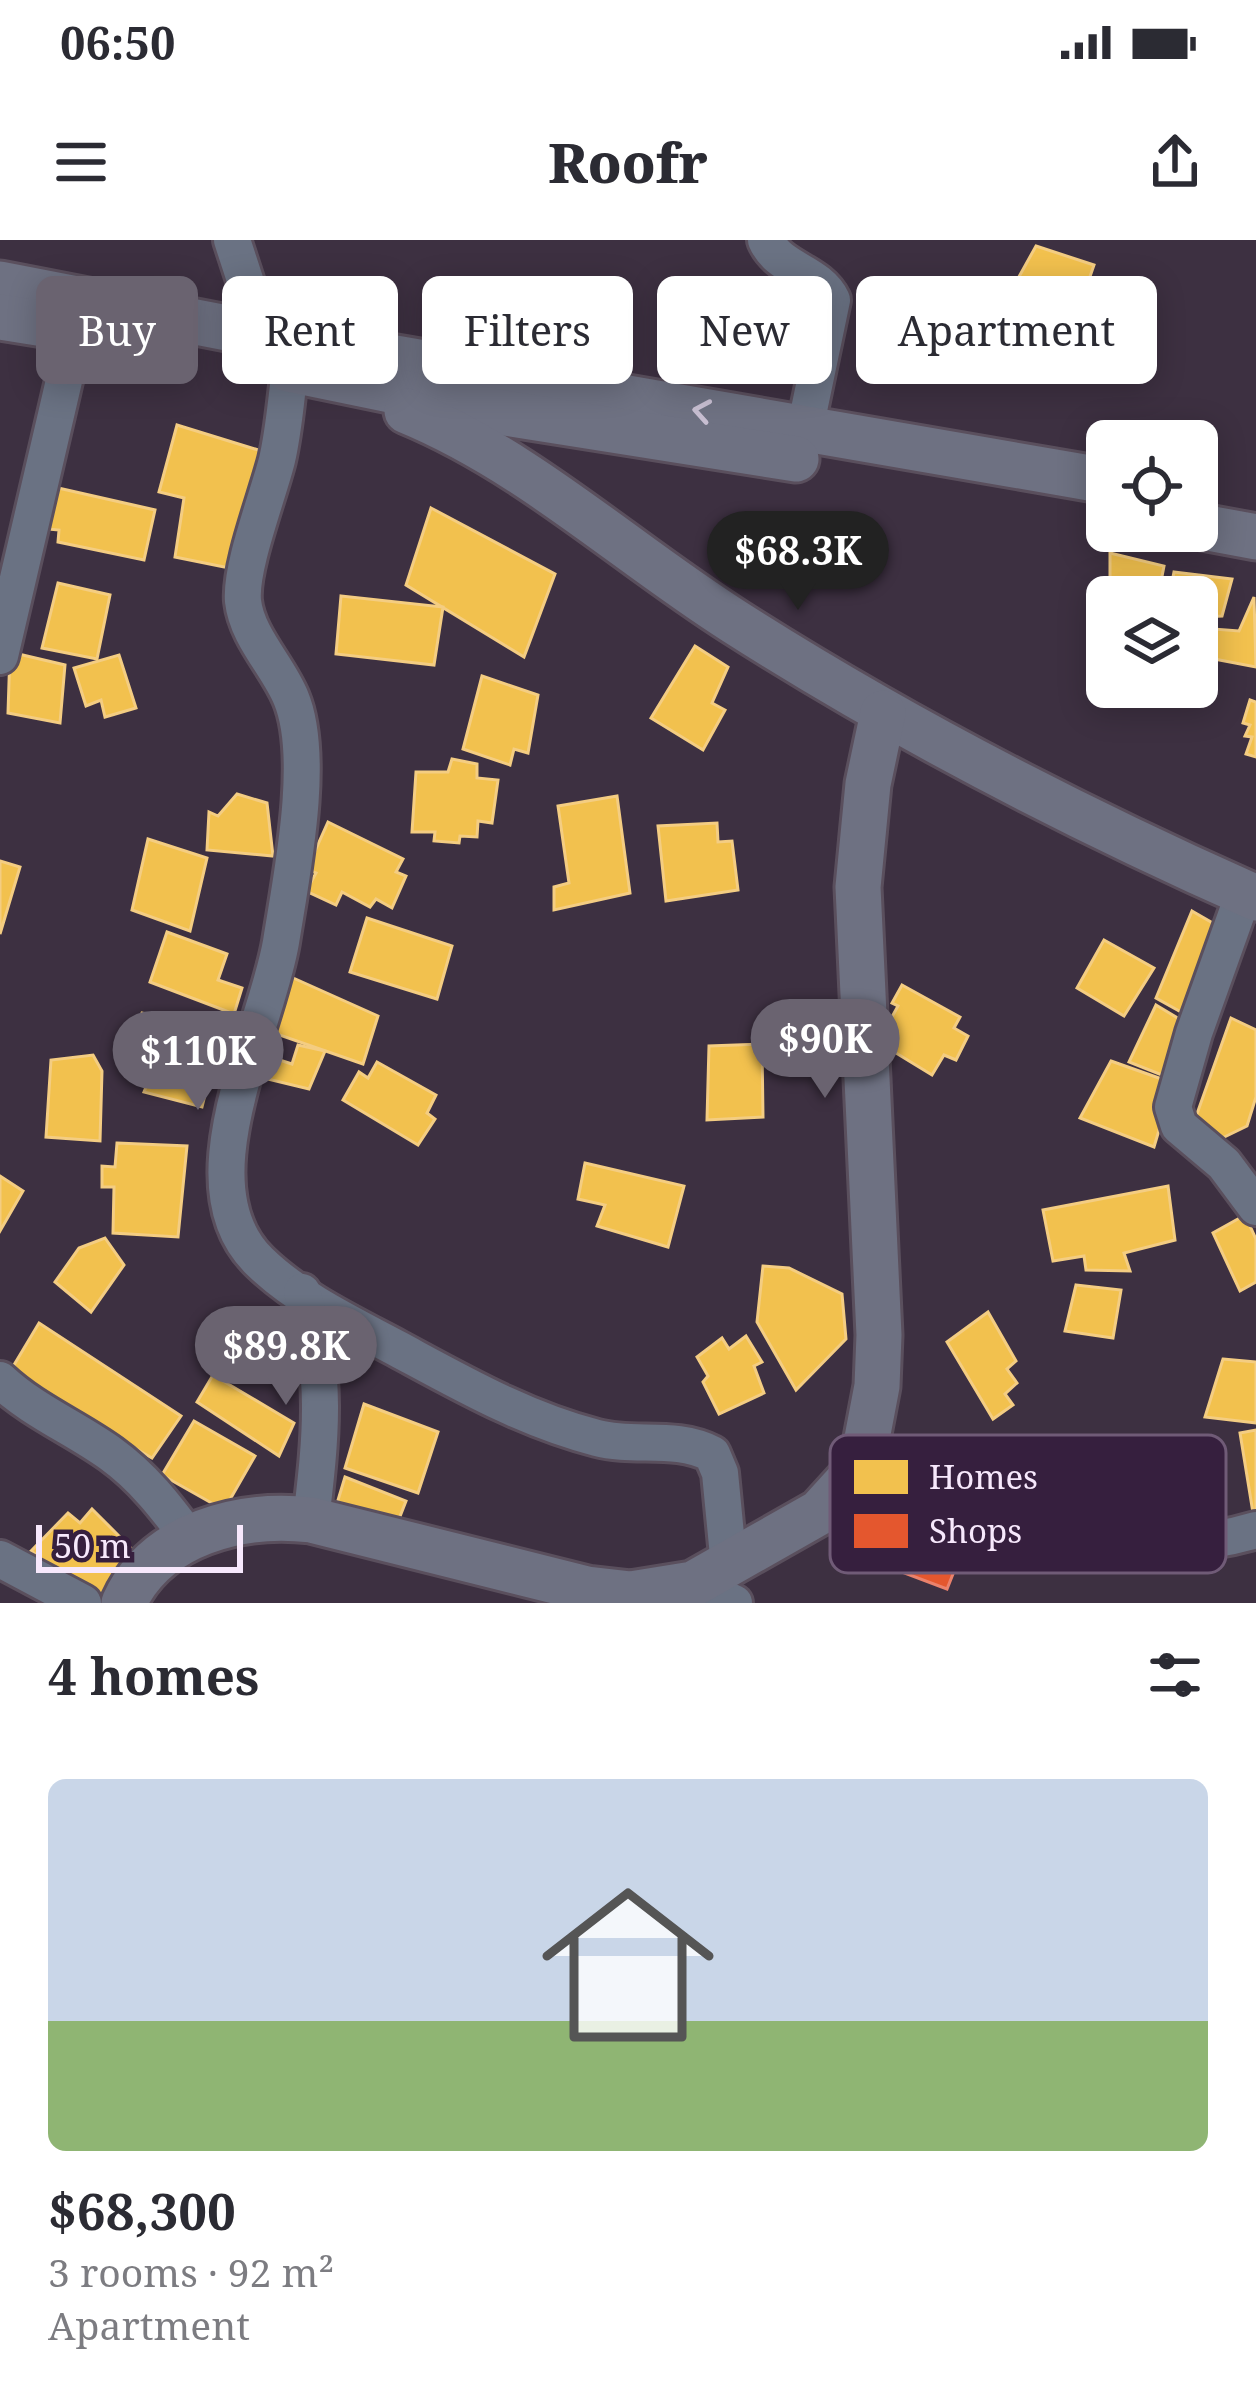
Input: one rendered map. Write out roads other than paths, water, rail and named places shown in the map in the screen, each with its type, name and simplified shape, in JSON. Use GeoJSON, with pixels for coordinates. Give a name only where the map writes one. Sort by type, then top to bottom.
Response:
{"type":"FeatureCollection","features":[{"type":"Feature","properties":{"kind":"main road"},"geometry":{"type":"LineString","coordinates":[[0,284],[222,342]]}},
{"type":"Feature","properties":{"kind":"main road"},"geometry":{"type":"LineString","coordinates":[[0,317],[36,323]]}},
{"type":"Feature","properties":{"kind":"main road"},"geometry":{"type":"LineString","coordinates":[[398,377],[1086,507]]}},
{"type":"Feature","properties":{"kind":"main road"},"geometry":{"type":"LineString","coordinates":[[398,377],[805,429],[1086,477]]}},
{"type":"Feature","properties":{"kind":"main road"},"geometry":{"type":"LineString","coordinates":[[346,384],[470,440],[732,620],[883,712],[1012,782],[1250,896]]}},
{"type":"Feature","properties":{"kind":"main road"},"geometry":{"type":"LineString","coordinates":[[1218,500],[1256,506]]}},
{"type":"Feature","properties":{"kind":"main road"},"geometry":{"type":"LineString","coordinates":[[1218,530],[1256,537]]}},
{"type":"Feature","properties":{"kind":"main road"},"geometry":{"type":"LineString","coordinates":[[868,1435],[878,1385],[880,1335],[858,887],[868,784],[883,712]]}},
{"type":"Feature","properties":{"kind":"main road"},"geometry":{"type":"LineString","coordinates":[[124,1603],[143,1574],[189,1538],[230,1522],[272,1515],[311,1520],[587,1589],[631,1594],[719,1584],[830,1501]]}},
{"type":"Feature","properties":{"kind":"street"},"geometry":{"type":"LineString","coordinates":[[232,240],[250,276]]}},
{"type":"Feature","properties":{"kind":"street"},"geometry":{"type":"LineString","coordinates":[[766,240],[777,257],[814,280],[832,300],[805,429]]}},
{"type":"Feature","properties":{"kind":"street"},"geometry":{"type":"LineString","coordinates":[[0,656],[63,384]]}},
{"type":"Feature","properties":{"kind":"street"},"geometry":{"type":"LineString","coordinates":[[289,384],[278,453],[243,598],[248,623],[292,699],[299,820],[267,1005],[238,1092],[226,1168],[229,1211],[239,1238],[261,1263],[335,1316],[468,1390],[548,1424],[603,1440],[693,1444],[712,1454],[720,1473],[719,1584]]}},
{"type":"Feature","properties":{"kind":"street"},"geometry":{"type":"LineString","coordinates":[[1250,896],[1194,1033],[1173,1107],[1179,1126],[1224,1164],[1256,1207]]}},
{"type":"Feature","properties":{"kind":"street"},"geometry":{"type":"LineString","coordinates":[[302,1292],[320,1360],[322,1427],[311,1520]]}},
{"type":"Feature","properties":{"kind":"street"},"geometry":{"type":"LineString","coordinates":[[0,1380],[39,1411],[130,1468],[160,1498],[189,1538]]}},
{"type":"Feature","properties":{"kind":"street"},"geometry":{"type":"LineString","coordinates":[[1226,1535],[1256,1530]]}},
{"type":"Feature","properties":{"kind":"street"},"geometry":{"type":"LineString","coordinates":[[0,1559],[82,1603]]}}]}
